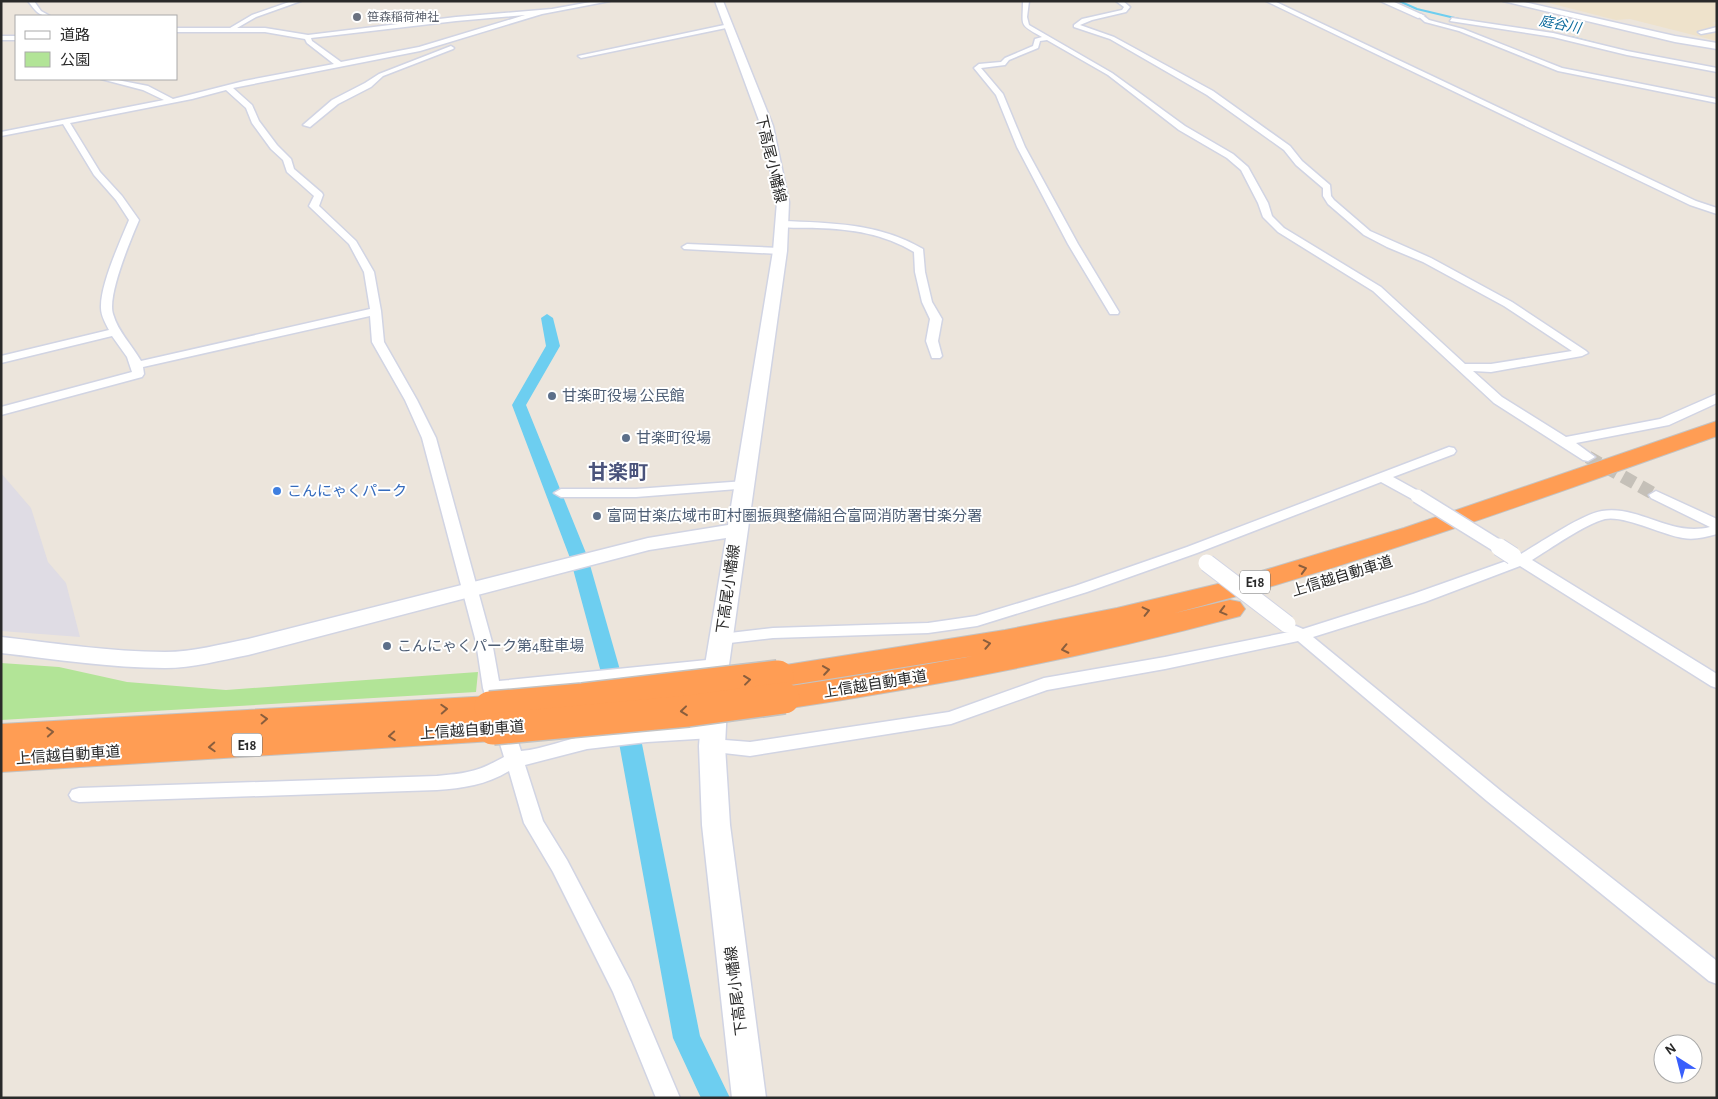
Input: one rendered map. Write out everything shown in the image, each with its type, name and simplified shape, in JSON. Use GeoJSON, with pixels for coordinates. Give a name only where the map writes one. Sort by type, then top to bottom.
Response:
{"type":"FeatureCollection","features":[{"type":"Feature","properties":{"kind":"highway","name":"上信越自動車道"},"geometry":{"type":"LineString","coordinates":[[1,736],[492,708],[688,711],[781,687],[1075,626],[1228,590],[1312,566],[1402,537],[1717,428]]}},
{"type":"Feature","properties":{"kind":"highway","name":"上信越自動車道"},"geometry":{"type":"LineString","coordinates":[[781,687],[978,667],[1076,647],[1251,604],[1333,580],[1470,534],[1717,446]]}},
{"type":"Feature","properties":{"kind":"highway","name":"上信越自動車道"},"geometry":{"type":"LineString","coordinates":[[1,759],[268,744],[492,708]]}},
{"type":"Feature","properties":{"kind":"main road","name":"下高尾小幡線"},"geometry":{"type":"LineString","coordinates":[[719,1],[767,126],[783,202],[780,251],[745,485],[736,530],[717,665],[712,738],[716,825],[749,1098]]}},
{"type":"Feature","properties":{"kind":"main road"},"geometry":{"type":"LineString","coordinates":[[1384,1],[1420,16]]}},
{"type":"Feature","properties":{"kind":"main road"},"geometry":{"type":"LineString","coordinates":[[1507,1],[1666,37],[1717,46]]}},
{"type":"Feature","properties":{"kind":"main road"},"geometry":{"type":"LineString","coordinates":[[1,645],[137,659],[191,658],[248,648],[648,544],[736,530]]}},
{"type":"Feature","properties":{"kind":"street"},"geometry":{"type":"LineString","coordinates":[[31,1],[39,12],[45,15]]}},
{"type":"Feature","properties":{"kind":"street"},"geometry":{"type":"LineString","coordinates":[[231,29],[254,16],[298,1]]}},
{"type":"Feature","properties":{"kind":"street"},"geometry":{"type":"LineString","coordinates":[[1,134],[172,101],[450,41],[540,11],[563,1]]}},
{"type":"Feature","properties":{"kind":"street"},"geometry":{"type":"LineString","coordinates":[[178,30],[231,29],[277,31],[297,37],[308,37],[540,11],[607,1]]}},
{"type":"Feature","properties":{"kind":"street"},"geometry":{"type":"LineString","coordinates":[[1026,1],[1024,22],[1027,26],[1110,74],[1182,128],[1230,156],[1245,169],[1263,203],[1268,217],[1281,230],[1376,289],[1498,400],[1588,457]]}},
{"type":"Feature","properties":{"kind":"street"},"geometry":{"type":"LineString","coordinates":[[1119,1],[1127,7],[1124,11],[1085,20],[1076,24],[1076,26],[1112,38],[1210,93],[1287,148],[1299,163],[1326,187],[1327,196],[1331,202],[1367,233],[1390,245],[1427,260],[1508,304],[1582,353],[1491,368],[1462,367]]}},
{"type":"Feature","properties":{"kind":"street"},"geometry":{"type":"LineString","coordinates":[[1269,1],[1693,203],[1717,211]]}},
{"type":"Feature","properties":{"kind":"street"},"geometry":{"type":"LineString","coordinates":[[526,4],[540,11]]}},
{"type":"Feature","properties":{"kind":"street"},"geometry":{"type":"LineString","coordinates":[[1420,16],[1432,16],[1549,34],[1627,54],[1717,70]]}},
{"type":"Feature","properties":{"kind":"street"},"geometry":{"type":"LineString","coordinates":[[1420,16],[1427,21],[1461,30],[1555,68],[1614,82],[1717,101]]}},
{"type":"Feature","properties":{"kind":"street"},"geometry":{"type":"LineString","coordinates":[[581,56],[729,26]]}},
{"type":"Feature","properties":{"kind":"street"},"geometry":{"type":"LineString","coordinates":[[1702,32],[1717,29]]}},
{"type":"Feature","properties":{"kind":"street"},"geometry":{"type":"LineString","coordinates":[[308,37],[309,42],[339,64]]}},
{"type":"Feature","properties":{"kind":"street"},"geometry":{"type":"LineString","coordinates":[[1,38],[15,38]]}},
{"type":"Feature","properties":{"kind":"street"},"geometry":{"type":"LineString","coordinates":[[1047,38],[1037,40],[1036,47],[1007,59],[1003,64],[979,66],[977,68],[999,94],[1021,147],[1073,244],[1114,312]]}},
{"type":"Feature","properties":{"kind":"street"},"geometry":{"type":"LineString","coordinates":[[307,125],[335,102],[368,85],[381,75],[450,49],[453,44],[450,41]]}},
{"type":"Feature","properties":{"kind":"street"},"geometry":{"type":"LineString","coordinates":[[109,80],[145,88],[172,101]]}},
{"type":"Feature","properties":{"kind":"street"},"geometry":{"type":"LineString","coordinates":[[228,88],[249,107],[274,147],[286,159],[290,170],[319,195],[314,206],[353,243],[368,272],[376,311],[378,342],[411,400],[429,438],[484,642],[492,708],[515,759],[534,823],[560,866],[623,988],[668,1098]]}},
{"type":"Feature","properties":{"kind":"street"},"geometry":{"type":"LineString","coordinates":[[1,411],[138,374],[138,365],[115,332],[106,310],[108,294],[134,220],[98,173],[65,121]]}},
{"type":"Feature","properties":{"kind":"street"},"geometry":{"type":"LineString","coordinates":[[782,224],[853,227],[869,230],[893,237],[919,251],[920,272],[927,302],[936,319],[932,341],[936,356]]}},
{"type":"Feature","properties":{"kind":"street"},"geometry":{"type":"LineString","coordinates":[[687,248],[780,251]]}},
{"type":"Feature","properties":{"kind":"street"},"geometry":{"type":"LineString","coordinates":[[138,365],[376,311]]}},
{"type":"Feature","properties":{"kind":"street"},"geometry":{"type":"LineString","coordinates":[[1,360],[115,332]]}},
{"type":"Feature","properties":{"kind":"street"},"geometry":{"type":"LineString","coordinates":[[1562,442],[1664,422],[1717,398]]}},
{"type":"Feature","properties":{"kind":"street"},"geometry":{"type":"LineString","coordinates":[[721,639],[773,633],[928,628],[977,621],[1080,589],[1192,550],[1449,451]]}},
{"type":"Feature","properties":{"kind":"street"},"geometry":{"type":"LineString","coordinates":[[1383,477],[1417,496],[1717,682]]}},
{"type":"Feature","properties":{"kind":"street"},"geometry":{"type":"LineString","coordinates":[[561,493],[636,493],[745,485]]}},
{"type":"Feature","properties":{"kind":"street"},"geometry":{"type":"LineString","coordinates":[[1656,495],[1717,525]]}},
{"type":"Feature","properties":{"kind":"street"},"geometry":{"type":"LineString","coordinates":[[79,795],[437,783],[468,780],[487,775],[515,759],[533,757],[587,742],[647,735],[712,738],[750,749],[951,718],[1044,684],[1165,664],[1419,598],[1516,558],[1603,515],[1619,515],[1683,534],[1696,535],[1717,530]]}},
{"type":"Feature","properties":{"kind":"street"},"geometry":{"type":"LineString","coordinates":[[1192,550],[1294,630],[1494,796],[1717,974]]}},
{"type":"Feature","properties":{"kind":"street"},"geometry":{"type":"LineString","coordinates":[[492,708],[605,678],[717,665]]}},
{"type":"Feature","properties":{"kind":"shaded area"},"geometry":{"type":"Polygon","coordinates":[[[1541,1],[1715,1],[1717,2],[1717,22],[1712,23],[1717,24],[1717,41],[1630,19],[1616,20],[1541,1]]]}},
{"type":"Feature","properties":{"kind":"shaded area"},"geometry":{"type":"Polygon","coordinates":[[[1,473],[31,508],[48,562],[66,583],[80,637],[1,631],[1,473]]]}},
{"type":"Feature","properties":{"kind":"green space"},"geometry":{"type":"Polygon","coordinates":[[[1,663],[59,667],[127,682],[226,690],[478,672],[476,692],[1,720],[1,663]]]}},
{"type":"Feature","properties":{"kind":"waterway","name":"庭谷川"},"geometry":{"type":"LineString","coordinates":[[1399,1],[1417,9],[1459,19]]}},
{"type":"Feature","properties":{"kind":"waterway","name":"庭谷川"},"geometry":{"type":"LineString","coordinates":[[1571,37],[1594,43]]}},
{"type":"Feature","properties":{"kind":"waterway"},"geometry":{"type":"LineString","coordinates":[[547,318],[553,346],[519,405],[579,558],[616,691]]}},
{"type":"Feature","properties":{"kind":"waterway"},"geometry":{"type":"LineString","coordinates":[[625,721],[687,1038],[716,1098]]}},
{"type":"Feature","properties":{"kind":"tunnel"},"geometry":{"type":"LineString","coordinates":[[1588,457],[1656,495]]}},
{"type":"Feature","properties":{"kind":"place","name":"笹森稲荷神社"},"geometry":{"type":"Point","coordinates":[357,17]}},
{"type":"Feature","properties":{"kind":"place","name":"甘楽町役場 公民館"},"geometry":{"type":"Point","coordinates":[552,396]}},
{"type":"Feature","properties":{"kind":"place","name":"甘楽町役場"},"geometry":{"type":"Point","coordinates":[626,438]}},
{"type":"Feature","properties":{"kind":"place","name":"こんにゃくパーク"},"geometry":{"type":"Point","coordinates":[277,491]}},
{"type":"Feature","properties":{"kind":"place","name":"富岡甘楽広域市町村圏振興整備組合富岡消防署甘楽分署"},"geometry":{"type":"Point","coordinates":[597,516]}},
{"type":"Feature","properties":{"kind":"place","name":"こんにゃくパーク第4駐車場"},"geometry":{"type":"Point","coordinates":[387,646]}},
{"type":"Feature","properties":{"kind":"district","name":"甘楽町"},"geometry":{"type":"Point","coordinates":[618,472]}}]}
